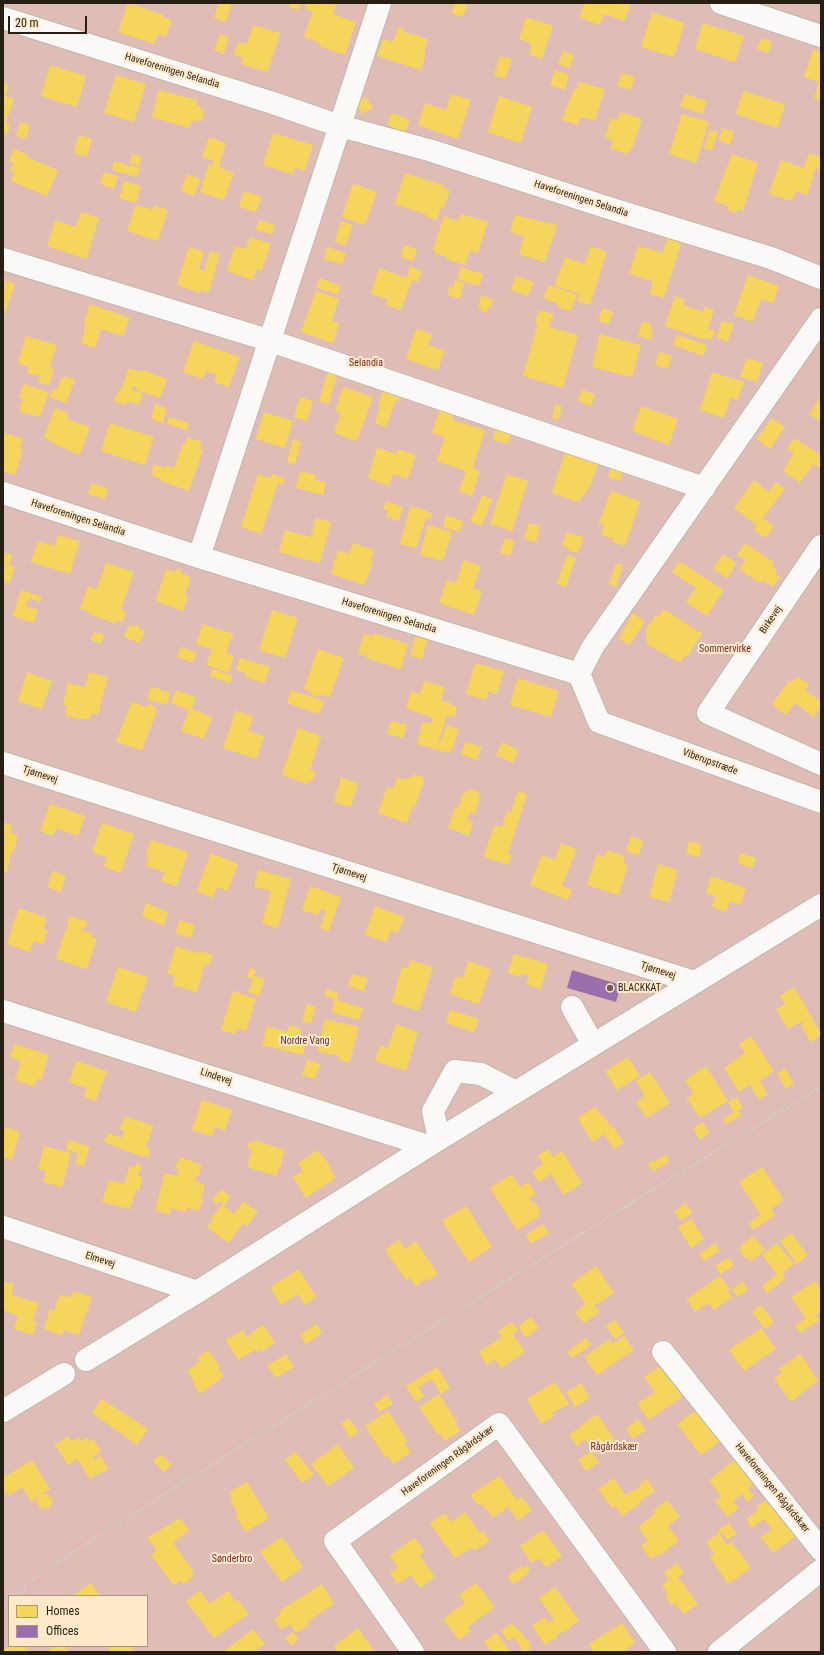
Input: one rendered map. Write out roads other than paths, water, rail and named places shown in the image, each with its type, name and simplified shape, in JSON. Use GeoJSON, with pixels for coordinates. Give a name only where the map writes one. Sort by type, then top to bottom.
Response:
{"type":"FeatureCollection","features":[{"type":"Feature","properties":{"kind":"street"},"geometry":{"type":"LineString","coordinates":[[199,557],[268,340],[380,3]]}},
{"type":"Feature","properties":{"kind":"street"},"geometry":{"type":"LineString","coordinates":[[721,3],[821,36]]}},
{"type":"Feature","properties":{"kind":"street","name":"Haveforeningen Selandia"},"geometry":{"type":"LineString","coordinates":[[3,18],[273,103],[340,126],[429,150],[771,258],[821,278]]}},
{"type":"Feature","properties":{"kind":"street"},"geometry":{"type":"LineString","coordinates":[[3,259],[268,340],[704,488]]}},
{"type":"Feature","properties":{"kind":"street"},"geometry":{"type":"LineString","coordinates":[[579,674],[592,648],[821,319]]}},
{"type":"Feature","properties":{"kind":"street","name":"Haveforeningen Selandia"},"geometry":{"type":"LineString","coordinates":[[3,493],[199,557],[579,674]]}},
{"type":"Feature","properties":{"kind":"street","name":"Birkevej"},"geometry":{"type":"LineString","coordinates":[[821,546],[708,713],[821,764]]}},
{"type":"Feature","properties":{"kind":"street","name":"Viberupstræde"},"geometry":{"type":"LineString","coordinates":[[579,674],[598,722],[821,802]]}},
{"type":"Feature","properties":{"kind":"street","name":"Tjørnevej"},"geometry":{"type":"LineString","coordinates":[[3,763],[694,982]]}},
{"type":"Feature","properties":{"kind":"street"},"geometry":{"type":"LineString","coordinates":[[86,1360],[197,1292],[433,1142],[821,905]]}},
{"type":"Feature","properties":{"kind":"street"},"geometry":{"type":"LineString","coordinates":[[572,1007],[593,1044]]}},
{"type":"Feature","properties":{"kind":"street","name":"Lindevej"},"geometry":{"type":"LineString","coordinates":[[3,1011],[433,1142]]}},
{"type":"Feature","properties":{"kind":"street"},"geometry":{"type":"LineString","coordinates":[[433,1142],[433,1111],[455,1071],[481,1074],[516,1092]]}},
{"type":"Feature","properties":{"kind":"street","name":"Elmevej"},"geometry":{"type":"LineString","coordinates":[[3,1228],[197,1292]]}},
{"type":"Feature","properties":{"kind":"street","name":"Haveforeningen Rågårdskær"},"geometry":{"type":"LineString","coordinates":[[663,1352],[821,1550]]}},
{"type":"Feature","properties":{"kind":"street"},"geometry":{"type":"LineString","coordinates":[[3,1411],[64,1374]]}},
{"type":"Feature","properties":{"kind":"street","name":"Haveforeningen Rågårdskær"},"geometry":{"type":"LineString","coordinates":[[413,1652],[335,1542],[500,1424],[665,1652]]}},
{"type":"Feature","properties":{"kind":"street"},"geometry":{"type":"LineString","coordinates":[[719,1652],[821,1570]]}},
{"type":"Feature","properties":{"kind":"place","name":"BLACKKAT"},"geometry":{"type":"Point","coordinates":[610,988]}},
{"type":"Feature","properties":{"kind":"park label","name":"Selandia"},"geometry":{"type":"Point","coordinates":[366,363]}},
{"type":"Feature","properties":{"kind":"park label","name":"Sommervirke"},"geometry":{"type":"Point","coordinates":[725,649]}},
{"type":"Feature","properties":{"kind":"park label","name":"Nordre Vang"},"geometry":{"type":"Point","coordinates":[305,1041]}},
{"type":"Feature","properties":{"kind":"park label","name":"Rågårdskær"},"geometry":{"type":"Point","coordinates":[614,1447]}},
{"type":"Feature","properties":{"kind":"park label","name":"Sønderbro"},"geometry":{"type":"Point","coordinates":[232,1559]}}]}
